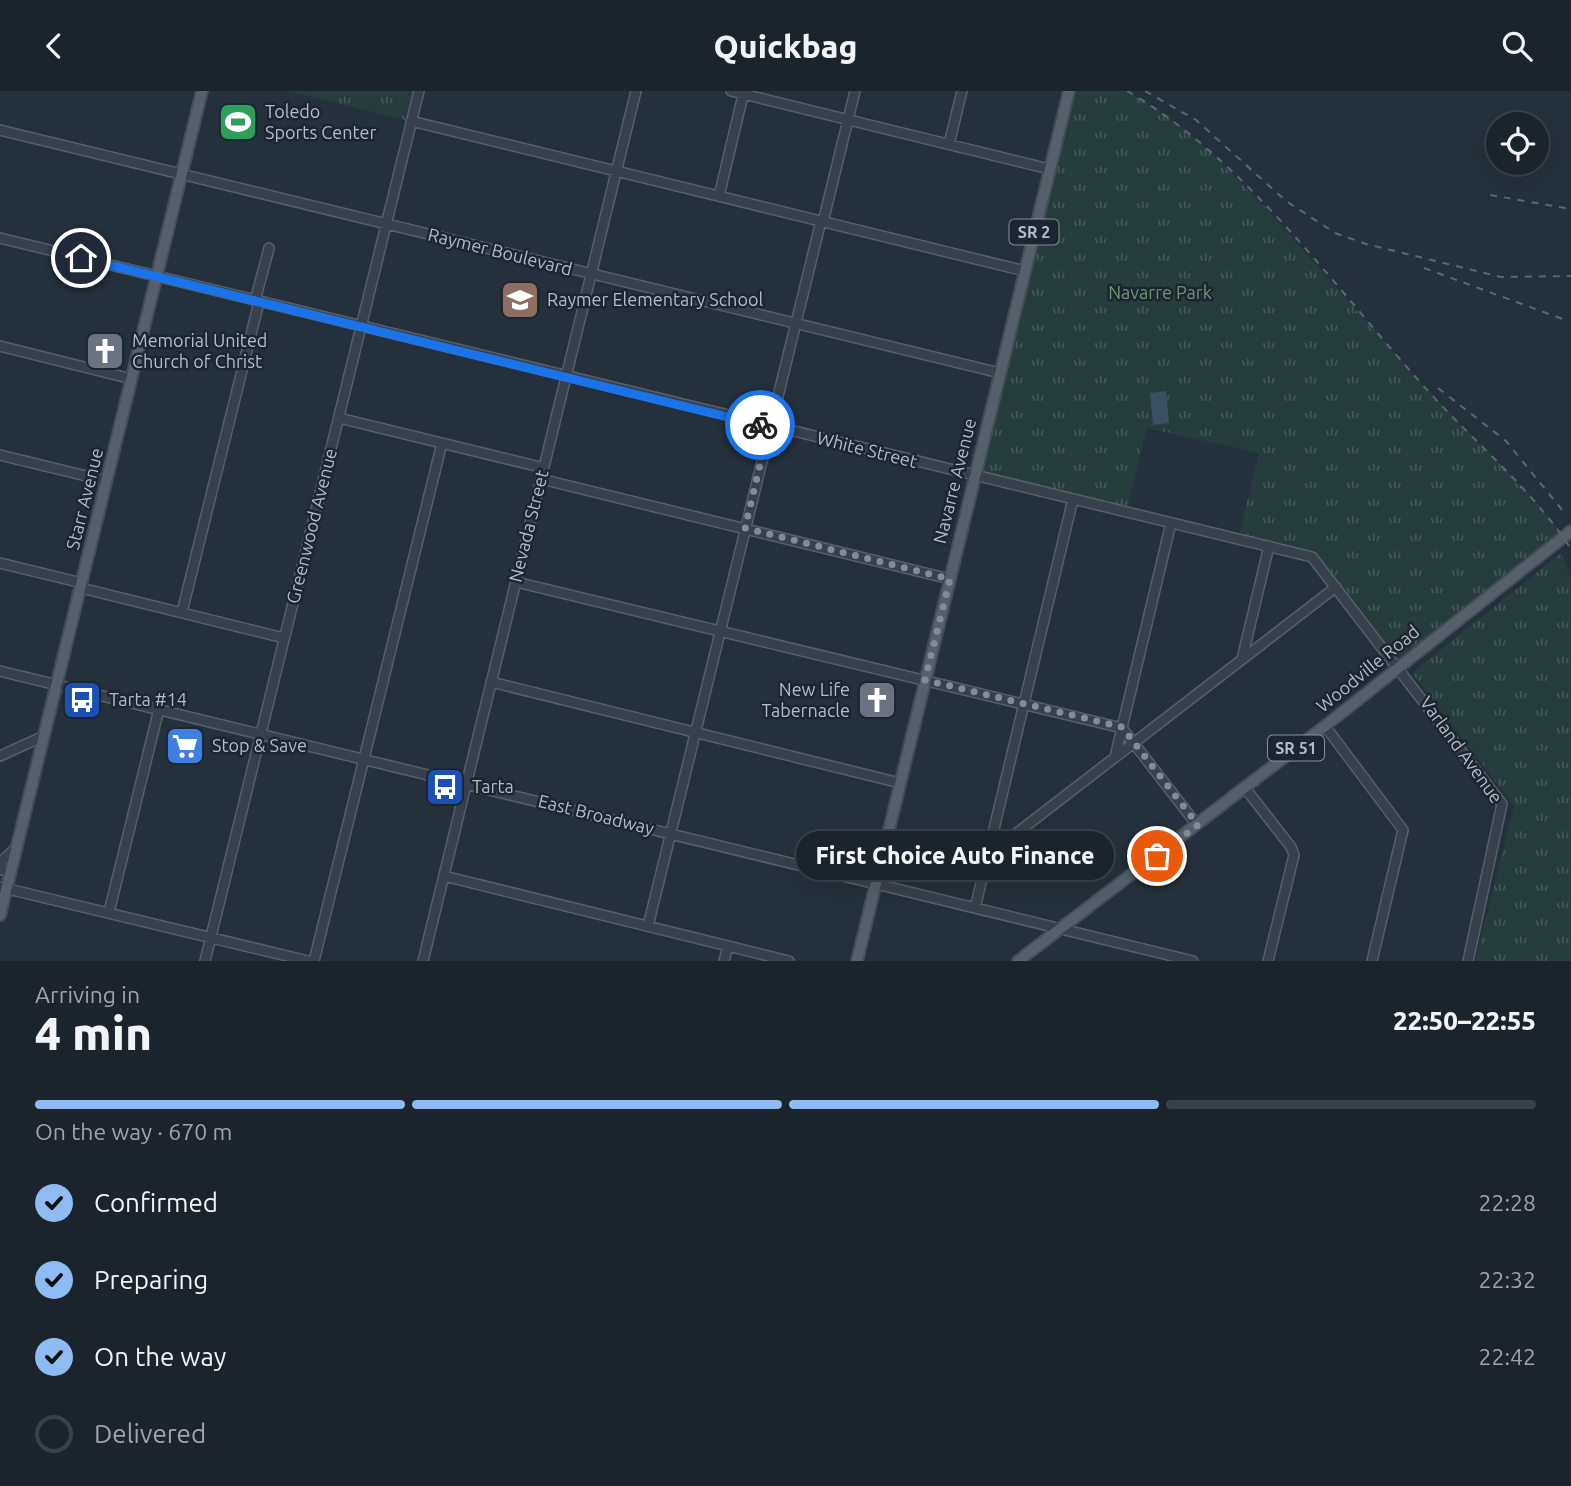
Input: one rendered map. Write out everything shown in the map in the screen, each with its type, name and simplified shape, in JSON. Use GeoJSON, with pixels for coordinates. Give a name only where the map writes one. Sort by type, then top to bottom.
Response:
{"type":"FeatureCollection","features":[{"type":"Feature","properties":{"kind":"main road","name":"Starr Avenue"},"geometry":{"type":"LineString","coordinates":[[0,915],[5,873],[17,846],[58,684],[202,91]]}},
{"type":"Feature","properties":{"kind":"main road","name":"Navarre Avenue"},"geometry":{"type":"LineString","coordinates":[[857,961],[1069,91]]}},
{"type":"Feature","properties":{"kind":"main road","name":"Woodville Road"},"geometry":{"type":"LineString","coordinates":[[1018,961],[1198,825],[1571,531]]}},
{"type":"Feature","properties":{"kind":"street","name":"Greenwood Avenue"},"geometry":{"type":"LineString","coordinates":[[205,961],[419,91]]}},
{"type":"Feature","properties":{"kind":"street","name":"Nevada Street"},"geometry":{"type":"LineString","coordinates":[[423,961],[636,91]]}},
{"type":"Feature","properties":{"kind":"street"},"geometry":{"type":"LineString","coordinates":[[730,91],[1049,169]]}},
{"type":"Feature","properties":{"kind":"street"},"geometry":{"type":"LineString","coordinates":[[648,926],[769,427],[855,91]]}},
{"type":"Feature","properties":{"kind":"street"},"geometry":{"type":"LineString","coordinates":[[949,145],[962,91]]}},
{"type":"Feature","properties":{"kind":"street"},"geometry":{"type":"LineString","coordinates":[[719,196],[744,93]]}},
{"type":"Feature","properties":{"kind":"street"},"geometry":{"type":"LineString","coordinates":[[411,121],[1025,271]]}},
{"type":"Feature","properties":{"kind":"street","name":"Raymer Boulevard"},"geometry":{"type":"LineString","coordinates":[[0,129],[1000,373]]}},
{"type":"Feature","properties":{"kind":"street","name":"White Street"},"geometry":{"type":"LineString","coordinates":[[0,238],[769,427],[1269,546],[1312,557],[1323,568]]}},
{"type":"Feature","properties":{"kind":"street"},"geometry":{"type":"LineString","coordinates":[[182,612],[269,248]]}},
{"type":"Feature","properties":{"kind":"street"},"geometry":{"type":"LineString","coordinates":[[0,346],[132,379]]}},
{"type":"Feature","properties":{"kind":"street"},"geometry":{"type":"LineString","coordinates":[[338,418],[544,468]]}},
{"type":"Feature","properties":{"kind":"street"},"geometry":{"type":"LineString","coordinates":[[314,961],[442,443]]}},
{"type":"Feature","properties":{"kind":"street"},"geometry":{"type":"LineString","coordinates":[[0,454],[107,481]]}},
{"type":"Feature","properties":{"kind":"street"},"geometry":{"type":"LineString","coordinates":[[541,479],[950,579]]}},
{"type":"Feature","properties":{"kind":"street"},"geometry":{"type":"LineString","coordinates":[[975,908],[1073,499]]}},
{"type":"Feature","properties":{"kind":"street"},"geometry":{"type":"LineString","coordinates":[[1115,757],[1171,523]]}},
{"type":"Feature","properties":{"kind":"street"},"geometry":{"type":"LineString","coordinates":[[1242,659],[1269,546]]}},
{"type":"Feature","properties":{"kind":"street"},"geometry":{"type":"LineString","coordinates":[[0,563],[284,638]]}},
{"type":"Feature","properties":{"kind":"street","name":"Varland Avenue"},"geometry":{"type":"LineString","coordinates":[[1323,568],[1502,804],[1468,961]]}},
{"type":"Feature","properties":{"kind":"street"},"geometry":{"type":"LineString","coordinates":[[516,582],[1122,727],[1198,825]]}},
{"type":"Feature","properties":{"kind":"street"},"geometry":{"type":"LineString","coordinates":[[987,856],[1336,587]]}},
{"type":"Feature","properties":{"kind":"street","name":"East Broadway"},"geometry":{"type":"LineString","coordinates":[[0,671],[1193,961]]}},
{"type":"Feature","properties":{"kind":"street"},"geometry":{"type":"LineString","coordinates":[[491,683],[900,783]]}},
{"type":"Feature","properties":{"kind":"street"},"geometry":{"type":"LineString","coordinates":[[109,912],[159,709]]}},
{"type":"Feature","properties":{"kind":"street"},"geometry":{"type":"LineString","coordinates":[[1325,726],[1403,829],[1372,961]]}},
{"type":"Feature","properties":{"kind":"street"},"geometry":{"type":"LineString","coordinates":[[0,756],[44,736]]}},
{"type":"Feature","properties":{"kind":"street"},"geometry":{"type":"LineString","coordinates":[[1245,788],[1294,855],[1268,961]]}},
{"type":"Feature","properties":{"kind":"street"},"geometry":{"type":"LineString","coordinates":[[0,863],[17,846]]}},
{"type":"Feature","properties":{"kind":"street"},"geometry":{"type":"LineString","coordinates":[[444,876],[789,961]]}},
{"type":"Feature","properties":{"kind":"street"},"geometry":{"type":"LineString","coordinates":[[3,887],[308,961]]}},
{"type":"Feature","properties":{"kind":"street"},"geometry":{"type":"LineString","coordinates":[[724,961],[728,946]]}},
{"type":"Feature","properties":{"kind":"green space"},"geometry":{"type":"Polygon","coordinates":[[[287,91],[413,91],[405,120],[287,91]]]}},
{"type":"Feature","properties":{"kind":"green space","name":"Navarre Park"},"geometry":{"type":"Polygon","coordinates":[[[1069,91],[1127,91],[1173,120],[1208,150],[1266,208],[1431,394],[1531,496],[1563,537],[1399,667],[1318,561],[1238,539],[1259,453],[1147,428],[1126,512],[975,476],[1069,91]]]}},
{"type":"Feature","properties":{"kind":"green space"},"geometry":{"type":"Polygon","coordinates":[[[1561,553],[1571,578],[1571,961],[1475,961],[1514,806],[1412,673],[1561,553]]]}},
{"type":"Feature","properties":{"kind":"water"},"geometry":{"type":"Polygon","coordinates":[[[1166,391],[1169,423],[1153,425],[1150,393],[1166,391]]]}},
{"type":"Feature","properties":{"kind":"railway"},"geometry":{"type":"LineString","coordinates":[[1127,91],[1170,119],[1212,153],[1251,190],[1447,412],[1522,487],[1571,549]]}},
{"type":"Feature","properties":{"kind":"railway"},"geometry":{"type":"LineString","coordinates":[[1145,91],[1196,120],[1286,201],[1335,233],[1366,244],[1501,277],[1571,276]]}},
{"type":"Feature","properties":{"kind":"railway"},"geometry":{"type":"LineString","coordinates":[[1490,195],[1571,209]]}},
{"type":"Feature","properties":{"kind":"railway"},"geometry":{"type":"LineString","coordinates":[[1424,268],[1568,321]]}},
{"type":"Feature","properties":{"kind":"railway"},"geometry":{"type":"LineString","coordinates":[[1438,388],[1506,441],[1563,511]]}},
{"type":"Feature","properties":{"kind":"way so far"},"geometry":{"type":"LineString","coordinates":[[760,425],[769,427],[745,528],[950,579],[925,680],[1122,727],[1198,825],[1157,856]]}},
{"type":"Feature","properties":{"kind":"place","name":"Toledo Sports Center"},"geometry":{"type":"Point","coordinates":[238,122]}},
{"type":"Feature","properties":{"kind":"place","name":"Raymer Elementary School"},"geometry":{"type":"Point","coordinates":[520,300]}},
{"type":"Feature","properties":{"kind":"place","name":"Memorial United Church of Christ"},"geometry":{"type":"Point","coordinates":[105,351]}},
{"type":"Feature","properties":{"kind":"place","name":"Tarta #14"},"geometry":{"type":"Point","coordinates":[82,700]}},
{"type":"Feature","properties":{"kind":"place","name":"New Life Tabernacle"},"geometry":{"type":"Point","coordinates":[877,700]}},
{"type":"Feature","properties":{"kind":"place","name":"Stop & Save"},"geometry":{"type":"Point","coordinates":[185,746]}},
{"type":"Feature","properties":{"kind":"place","name":"Tarta"},"geometry":{"type":"Point","coordinates":[445,787]}},
{"type":"Feature","properties":{"kind":"place","name":"First Choice Auto Finance"},"geometry":{"type":"Point","coordinates":[1157,856]}},
{"type":"Feature","properties":{"kind":"route"},"geometry":{"type":"LineString","coordinates":[[81,258],[760,425]]}}]}
